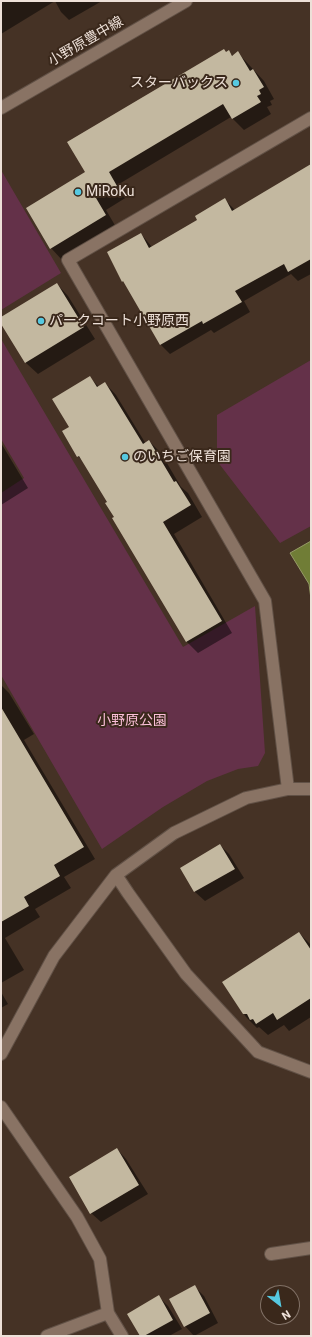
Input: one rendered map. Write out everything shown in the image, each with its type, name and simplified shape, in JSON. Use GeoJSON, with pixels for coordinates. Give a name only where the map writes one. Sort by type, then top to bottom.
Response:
{"type":"FeatureCollection","features":[{"type":"Feature","properties":{"kind":"street","name":"小野原豊中線"},"geometry":{"type":"LineString","coordinates":[[1,108],[186,1]]}},
{"type":"Feature","properties":{"kind":"street"},"geometry":{"type":"LineString","coordinates":[[288,789],[264,601],[68,260],[311,118]]}},
{"type":"Feature","properties":{"kind":"street"},"geometry":{"type":"LineString","coordinates":[[1,1054],[54,956],[116,875],[174,834],[246,798],[288,789],[311,789]]}},
{"type":"Feature","properties":{"kind":"street"},"geometry":{"type":"LineString","coordinates":[[116,875],[186,974],[258,1052],[311,1072]]}},
{"type":"Feature","properties":{"kind":"street"},"geometry":{"type":"LineString","coordinates":[[1,1107],[77,1217],[100,1259],[108,1313],[122,1336]]}},
{"type":"Feature","properties":{"kind":"street"},"geometry":{"type":"LineString","coordinates":[[271,1254],[311,1248]]}},
{"type":"Feature","properties":{"kind":"street"},"geometry":{"type":"LineString","coordinates":[[47,1336],[108,1313]]}},
{"type":"Feature","properties":{"kind":"green space"},"geometry":{"type":"Polygon","coordinates":[[[1,170],[61,273],[1,310],[1,170]]]}},
{"type":"Feature","properties":{"kind":"green space","name":"小野原公園"},"geometry":{"type":"Polygon","coordinates":[[[1,339],[183,647],[255,606],[265,753],[258,766],[238,769],[207,781],[163,807],[102,849],[1,675],[1,493],[24,478],[1,439],[1,339]]]}},
{"type":"Feature","properties":{"kind":"green space"},"geometry":{"type":"Polygon","coordinates":[[[311,360],[311,526],[280,543],[217,461],[217,415],[311,360]]]}},
{"type":"Feature","properties":{"kind":"shaded area"},"geometry":{"type":"Polygon","coordinates":[[[311,541],[311,599],[309,584],[290,553],[311,541]]]}},
{"type":"Feature","properties":{"kind":"building"},"geometry":{"type":"Polygon","coordinates":[[[224,49],[226,52],[229,50],[232,56],[238,51],[250,71],[253,69],[264,87],[259,90],[261,94],[257,96],[261,102],[232,119],[223,104],[109,172],[117,186],[96,198],[106,215],[50,249],[26,208],[85,172],[67,142],[224,49]]]}},
{"type":"Feature","properties":{"kind":"building"},"geometry":{"type":"Polygon","coordinates":[[[311,164],[311,259],[288,272],[284,264],[235,291],[242,302],[203,324],[202,321],[160,345],[123,281],[122,282],[107,252],[141,233],[149,248],[197,220],[195,216],[225,198],[232,211],[311,164]]]}},
{"type":"Feature","properties":{"kind":"building","name":"パークコート小野原西"},"geometry":{"type":"Polygon","coordinates":[[[57,283],[84,327],[25,363],[1,324],[1,317],[57,283]]]}},
{"type":"Feature","properties":{"kind":"building"},"geometry":{"type":"Polygon","coordinates":[[[90,376],[97,387],[105,382],[143,444],[149,440],[174,482],[176,481],[191,505],[163,522],[222,621],[186,642],[112,518],[114,517],[105,503],[107,502],[79,456],[77,457],[62,431],[69,427],[52,399],[90,376]]]}},
{"type":"Feature","properties":{"kind":"building"},"geometry":{"type":"Polygon","coordinates":[[[1,707],[84,847],[54,865],[60,876],[24,897],[29,906],[1,922],[1,707]]]}},
{"type":"Feature","properties":{"kind":"building"},"geometry":{"type":"Polygon","coordinates":[[[220,844],[235,869],[194,892],[180,868],[220,844]]]}},
{"type":"Feature","properties":{"kind":"building"},"geometry":{"type":"Polygon","coordinates":[[[299,932],[311,950],[311,998],[277,1020],[273,1013],[256,1024],[253,1019],[250,1020],[247,1014],[243,1014],[222,982],[299,932]]]}},
{"type":"Feature","properties":{"kind":"building"},"geometry":{"type":"Polygon","coordinates":[[[117,1148],[139,1185],[90,1214],[69,1177],[117,1148]]]}},
{"type":"Feature","properties":{"kind":"building"},"geometry":{"type":"Polygon","coordinates":[[[195,1285],[210,1313],[184,1327],[169,1299],[195,1285]]]}},
{"type":"Feature","properties":{"kind":"building"},"geometry":{"type":"Polygon","coordinates":[[[159,1295],[173,1320],[144,1336],[140,1336],[127,1314],[159,1295]]]}},
{"type":"Feature","properties":{"kind":"place","name":"スターバックス"},"geometry":{"type":"Point","coordinates":[236,83]}},
{"type":"Feature","properties":{"kind":"place","name":"MiRoKu"},"geometry":{"type":"Point","coordinates":[78,192]}},
{"type":"Feature","properties":{"kind":"place","name":"パークコート小野原西"},"geometry":{"type":"Point","coordinates":[41,321]}},
{"type":"Feature","properties":{"kind":"place","name":"のいちご保育園"},"geometry":{"type":"Point","coordinates":[125,457]}}]}
